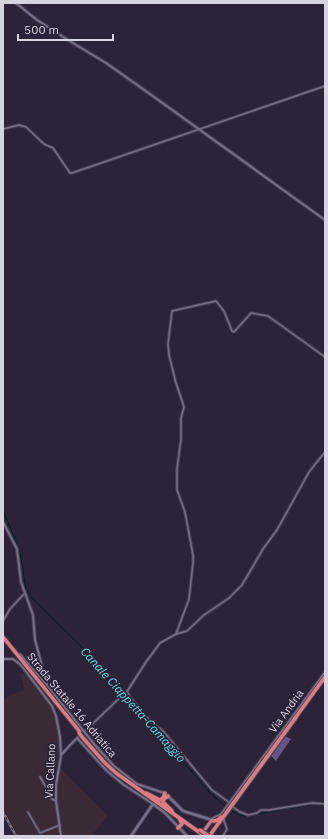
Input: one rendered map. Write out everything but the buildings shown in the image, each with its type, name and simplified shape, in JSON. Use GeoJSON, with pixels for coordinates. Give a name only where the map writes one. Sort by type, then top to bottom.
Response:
{"type":"FeatureCollection","features":[{"type":"Feature","properties":{"kind":"highway","name":"Strada Statale 16 Adriatica"},"geometry":{"type":"LineString","coordinates":[[3,638],[18,654],[105,763],[116,774],[205,836]]}},
{"type":"Feature","properties":{"kind":"highway","name":"Strada Statale 16 Adriatica"},"geometry":{"type":"LineString","coordinates":[[3,638],[106,762],[124,778],[194,828],[210,836]]}},
{"type":"Feature","properties":{"kind":"highway"},"geometry":{"type":"LineString","coordinates":[[12,646],[18,654]]}},
{"type":"Feature","properties":{"kind":"highway"},"geometry":{"type":"LineString","coordinates":[[210,836],[325,676]]}},
{"type":"Feature","properties":{"kind":"highway"},"geometry":{"type":"LineString","coordinates":[[146,793],[160,800],[167,794]]}},
{"type":"Feature","properties":{"kind":"highway"},"geometry":{"type":"LineString","coordinates":[[167,794],[163,802],[182,821],[179,829]]}},
{"type":"Feature","properties":{"kind":"highway"},"geometry":{"type":"LineString","coordinates":[[212,821],[219,819],[229,808]]}},
{"type":"Feature","properties":{"kind":"highway"},"geometry":{"type":"LineString","coordinates":[[179,829],[185,824],[194,828]]}},
{"type":"Feature","properties":{"kind":"main road"},"geometry":{"type":"LineString","coordinates":[[167,794],[181,810],[212,821]]}},
{"type":"Feature","properties":{"kind":"main road"},"geometry":{"type":"LineString","coordinates":[[131,836],[153,804],[165,813],[187,836]]}},
{"type":"Feature","properties":{"kind":"main road"},"geometry":{"type":"LineString","coordinates":[[202,818],[208,821],[207,826]]}},
{"type":"Feature","properties":{"kind":"main road"},"geometry":{"type":"LineString","coordinates":[[200,832],[212,821]]}},
{"type":"Feature","properties":{"kind":"main road"},"geometry":{"type":"LineString","coordinates":[[210,836],[213,827],[212,821]]}},
{"type":"Feature","properties":{"kind":"street"},"geometry":{"type":"LineString","coordinates":[[16,3],[37,20],[106,63],[325,220]]}},
{"type":"Feature","properties":{"kind":"street"},"geometry":{"type":"LineString","coordinates":[[3,129],[19,125],[26,127],[44,144],[53,148],[70,173],[325,86]]}},
{"type":"Feature","properties":{"kind":"street"},"geometry":{"type":"LineString","coordinates":[[176,634],[189,599],[193,555],[185,512],[177,490],[181,418],[184,407],[169,355],[168,344],[172,311],[216,301],[224,311],[232,331],[234,332],[251,313],[266,315],[325,357]]}},
{"type":"Feature","properties":{"kind":"street"},"geometry":{"type":"LineString","coordinates":[[61,756],[77,738],[124,694],[158,645],[176,634],[187,632],[204,615],[229,598],[242,584],[263,549],[277,530],[308,472],[325,452]]}},
{"type":"Feature","properties":{"kind":"street"},"geometry":{"type":"LineString","coordinates":[[3,522],[17,549],[21,582],[24,594],[33,615],[35,640],[47,685]]}},
{"type":"Feature","properties":{"kind":"street"},"geometry":{"type":"LineString","coordinates":[[3,622],[10,609],[24,594]]}},
{"type":"Feature","properties":{"kind":"street"},"geometry":{"type":"LineString","coordinates":[[18,654],[47,685],[82,734],[103,756],[138,784],[167,794]]}},
{"type":"Feature","properties":{"kind":"street","name":"Via Callano"},"geometry":{"type":"LineString","coordinates":[[3,659],[13,659],[18,662],[49,703],[56,716],[60,737],[61,756],[56,801],[61,836]]}},
{"type":"Feature","properties":{"kind":"street","name":"Via Andria"},"geometry":{"type":"LineString","coordinates":[[229,808],[260,760],[325,676]]}},
{"type":"Feature","properties":{"kind":"street","name":"Via Andria"},"geometry":{"type":"LineString","coordinates":[[229,808],[266,762],[325,676]]}},
{"type":"Feature","properties":{"kind":"street"},"geometry":{"type":"LineString","coordinates":[[126,691],[150,721],[163,731],[229,808],[248,814],[257,813],[261,810],[315,802],[325,804]]}},
{"type":"Feature","properties":{"kind":"street"},"geometry":{"type":"LineString","coordinates":[[77,738],[106,770],[153,804]]}},
{"type":"Feature","properties":{"kind":"street"},"geometry":{"type":"LineString","coordinates":[[40,777],[52,799],[56,801]]}},
{"type":"Feature","properties":{"kind":"street"},"geometry":{"type":"LineString","coordinates":[[50,794],[53,796],[56,794]]}},
{"type":"Feature","properties":{"kind":"street"},"geometry":{"type":"LineString","coordinates":[[223,836],[227,829],[224,820],[229,808]]}},
{"type":"Feature","properties":{"kind":"street"},"geometry":{"type":"LineString","coordinates":[[28,812],[40,833],[60,825]]}},
{"type":"Feature","properties":{"kind":"shaded area"},"geometry":{"type":"Polygon","coordinates":[[[25,673],[49,704],[56,721],[60,748],[58,766],[108,816],[91,836],[18,836],[3,809],[3,700],[24,690],[21,674],[25,673]]]}},
{"type":"Feature","properties":{"kind":"shaded area"},"geometry":{"type":"Polygon","coordinates":[[[285,736],[291,739],[276,761],[271,756],[285,736]]]}},
{"type":"Feature","properties":{"kind":"waterway","name":"Canale Ciappetta-Camaggio"},"geometry":{"type":"LineString","coordinates":[[3,510],[20,552],[26,589],[30,596],[101,666],[211,794],[226,807]]}},
{"type":"Feature","properties":{"kind":"waterway","name":"Canale Ciappetta-Camaggio"},"geometry":{"type":"LineString","coordinates":[[231,810],[239,815],[246,816],[314,804],[325,806]]}},
{"type":"Feature","properties":{"kind":"railway"},"geometry":{"type":"LineString","coordinates":[[3,812],[16,836]]}}]}
